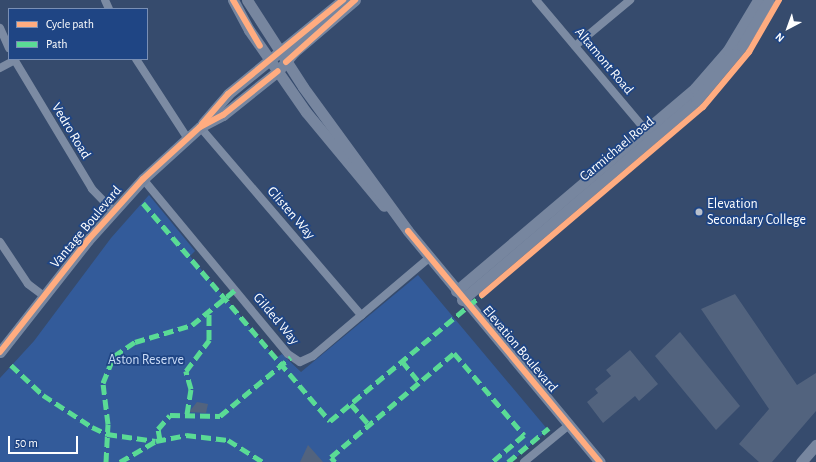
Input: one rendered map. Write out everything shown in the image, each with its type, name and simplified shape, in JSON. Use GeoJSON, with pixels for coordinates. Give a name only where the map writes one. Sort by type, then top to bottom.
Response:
{"type":"FeatureCollection","features":[{"type":"Feature","properties":{"kind":"street","name":"Elevation Boulevard"},"geometry":{"type":"LineString","coordinates":[[233,0],[269,60],[335,151],[408,231]]}},
{"type":"Feature","properties":{"kind":"street","name":"Elevation Boulevard"},"geometry":{"type":"LineString","coordinates":[[247,0],[278,51],[428,258],[600,462]]}},
{"type":"Feature","properties":{"kind":"street","name":"Vantage Boulevard"},"geometry":{"type":"LineString","coordinates":[[0,352],[113,211],[143,179],[200,127],[228,94],[278,51],[343,0]]}},
{"type":"Feature","properties":{"kind":"street","name":"Vantage Boulevard"},"geometry":{"type":"LineString","coordinates":[[200,127],[223,115],[278,71],[355,0]]}},
{"type":"Feature","properties":{"kind":"street","name":"Altamont Road"},"geometry":{"type":"LineString","coordinates":[[536,0],[650,135]]}},
{"type":"Feature","properties":{"kind":"street"},"geometry":{"type":"LineString","coordinates":[[575,46],[630,0]]}},
{"type":"Feature","properties":{"kind":"street","name":"Carmichael Road"},"geometry":{"type":"LineString","coordinates":[[650,135],[715,66],[758,0]]}},
{"type":"Feature","properties":{"kind":"street","name":"Carmichael Road"},"geometry":{"type":"LineString","coordinates":[[459,295],[650,135],[727,66],[768,0]]}},
{"type":"Feature","properties":{"kind":"street"},"geometry":{"type":"LineString","coordinates":[[0,28],[8,46]]}},
{"type":"Feature","properties":{"kind":"street"},"geometry":{"type":"LineString","coordinates":[[0,68],[14,60]]}},
{"type":"Feature","properties":{"kind":"street","name":"Vedro Road"},"geometry":{"type":"LineString","coordinates":[[14,60],[92,189],[113,211]]}},
{"type":"Feature","properties":{"kind":"street"},"geometry":{"type":"LineString","coordinates":[[137,60],[188,139]]}},
{"type":"Feature","properties":{"kind":"street","name":"Glisten Way"},"geometry":{"type":"LineString","coordinates":[[200,127],[361,315]]}},
{"type":"Feature","properties":{"kind":"street","name":"Gilded Way"},"geometry":{"type":"LineString","coordinates":[[143,179],[295,360],[309,359],[428,258]]}},
{"type":"Feature","properties":{"kind":"street"},"geometry":{"type":"LineString","coordinates":[[0,242],[28,284],[45,297]]}},
{"type":"Feature","properties":{"kind":"street"},"geometry":{"type":"LineString","coordinates":[[524,462],[569,425]]}},
{"type":"Feature","properties":{"kind":"street"},"geometry":{"type":"LineString","coordinates":[[801,462],[816,445]]}},
{"type":"Feature","properties":{"kind":"green space","name":"Aston Reserve"},"geometry":{"type":"Polygon","coordinates":[[[149,195],[195,251],[190,256],[276,358],[282,354],[301,372],[418,275],[548,430],[511,462],[0,462],[0,378],[34,341],[111,238],[149,195]]]}},
{"type":"Feature","properties":{"kind":"building"},"geometry":{"type":"Polygon","coordinates":[[[735,294],[797,385],[816,373],[816,411],[772,462],[759,462],[739,444],[769,409],[701,309],[735,294]]]}},
{"type":"Feature","properties":{"kind":"building"},"geometry":{"type":"Polygon","coordinates":[[[680,332],[740,406],[716,430],[655,356],[680,332]]]}},
{"type":"Feature","properties":{"kind":"building"},"geometry":{"type":"Polygon","coordinates":[[[630,350],[658,384],[639,401],[635,396],[603,423],[587,402],[598,393],[595,389],[611,376],[606,370],[630,350]]]}},
{"type":"Feature","properties":{"kind":"building"},"geometry":{"type":"Polygon","coordinates":[[[197,402],[208,404],[206,413],[189,412],[197,402]]]}},
{"type":"Feature","properties":{"kind":"building"},"geometry":{"type":"Polygon","coordinates":[[[308,445],[323,462],[300,462],[308,445]]]}},
{"type":"Feature","properties":{"kind":"marked path"},"geometry":{"type":"LineString","coordinates":[[143,203],[330,421],[482,295]]}},
{"type":"Feature","properties":{"kind":"marked path"},"geometry":{"type":"LineString","coordinates":[[106,462],[108,424],[103,383],[114,356],[135,342],[192,325],[235,290]]}},
{"type":"Feature","properties":{"kind":"marked path"},"geometry":{"type":"LineString","coordinates":[[187,414],[191,389],[186,371],[209,340],[209,312]]}},
{"type":"Feature","properties":{"kind":"marked path"},"geometry":{"type":"LineString","coordinates":[[335,462],[331,457],[454,353],[524,435],[492,462]]}},
{"type":"Feature","properties":{"kind":"marked path"},"geometry":{"type":"LineString","coordinates":[[160,440],[158,429],[170,415],[220,416],[291,357]]}},
{"type":"Feature","properties":{"kind":"marked path"},"geometry":{"type":"LineString","coordinates":[[402,361],[419,382]]}},
{"type":"Feature","properties":{"kind":"marked path"},"geometry":{"type":"LineString","coordinates":[[11,365],[43,395],[92,427],[107,434],[156,441]]}},
{"type":"Feature","properties":{"kind":"marked path"},"geometry":{"type":"LineString","coordinates":[[351,404],[369,425]]}},
{"type":"Feature","properties":{"kind":"marked path"},"geometry":{"type":"LineString","coordinates":[[508,462],[549,428]]}},
{"type":"Feature","properties":{"kind":"marked path"},"geometry":{"type":"LineString","coordinates":[[120,462],[156,441],[186,435],[228,440],[263,462]]}},
{"type":"Feature","properties":{"kind":"cycle path"},"geometry":{"type":"LineString","coordinates":[[233,0],[260,46]]}},
{"type":"Feature","properties":{"kind":"cycle path"},"geometry":{"type":"LineString","coordinates":[[202,124],[228,94],[343,0]]}},
{"type":"Feature","properties":{"kind":"cycle path"},"geometry":{"type":"LineString","coordinates":[[286,62],[355,0]]}},
{"type":"Feature","properties":{"kind":"cycle path"},"geometry":{"type":"LineString","coordinates":[[482,295],[703,107],[749,52],[779,0]]}},
{"type":"Feature","properties":{"kind":"cycle path"},"geometry":{"type":"LineString","coordinates":[[0,352],[88,240],[143,179],[200,127],[223,115],[278,71]]}},
{"type":"Feature","properties":{"kind":"cycle path"},"geometry":{"type":"LineString","coordinates":[[408,231],[600,462]]}},
{"type":"Feature","properties":{"kind":"place","name":"Elevation Secondary College"},"geometry":{"type":"Point","coordinates":[699,212]}}]}
